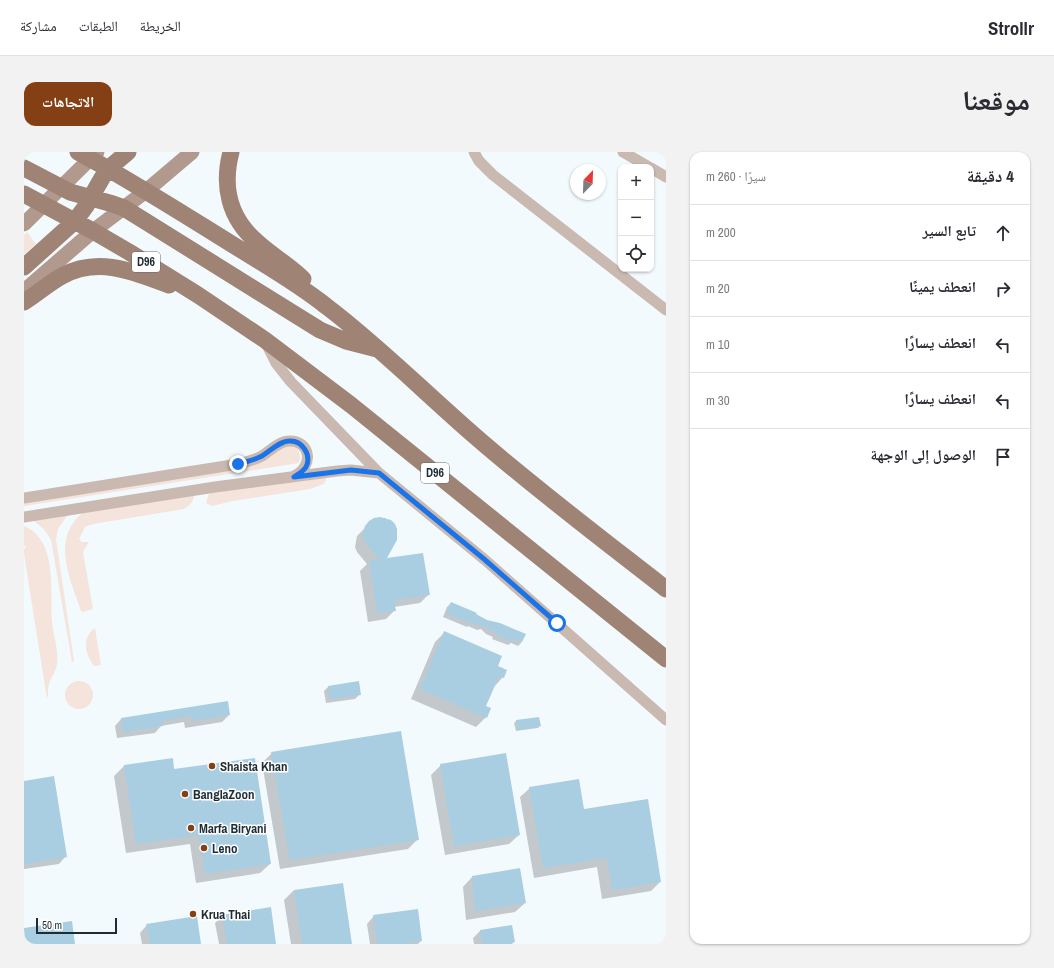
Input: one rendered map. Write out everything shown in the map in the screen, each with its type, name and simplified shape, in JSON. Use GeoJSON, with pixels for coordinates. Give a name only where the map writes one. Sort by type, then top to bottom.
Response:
{"type":"FeatureCollection","features":[{"type":"Feature","properties":{"kind":"main road"},"geometry":{"type":"LineString","coordinates":[[24,267],[75,221],[81,214],[109,168],[128,152]]}},
{"type":"Feature","properties":{"kind":"main road"},"geometry":{"type":"LineString","coordinates":[[24,291],[93,231],[146,191],[192,152]]}},
{"type":"Feature","properties":{"kind":"main road"},"geometry":{"type":"LineString","coordinates":[[231,152],[228,165],[227,182],[229,199],[235,215],[244,230],[256,242],[312,288],[325,305]]}},
{"type":"Feature","properties":{"kind":"main road"},"geometry":{"type":"LineString","coordinates":[[24,224],[60,188],[89,154],[325,305],[381,350],[428,395],[476,437],[666,589]]}},
{"type":"Feature","properties":{"kind":"main road"},"geometry":{"type":"LineString","coordinates":[[24,168],[60,188],[80,196],[124,208],[320,330],[346,341],[381,350]]}},
{"type":"Feature","properties":{"kind":"main road"},"geometry":{"type":"LineString","coordinates":[[24,194],[93,231]]}},
{"type":"Feature","properties":{"kind":"main road","name":"D96"},"geometry":{"type":"LineString","coordinates":[[93,231],[198,295],[265,340],[351,405],[666,659]]}},
{"type":"Feature","properties":{"kind":"main road"},"geometry":{"type":"LineString","coordinates":[[24,302],[63,276],[78,270],[94,267],[111,267],[127,270],[198,295]]}},
{"type":"Feature","properties":{"kind":"street"},"geometry":{"type":"LineString","coordinates":[[466,152],[474,164],[493,175]]}},
{"type":"Feature","properties":{"kind":"street"},"geometry":{"type":"LineString","coordinates":[[474,152],[479,161],[493,175],[666,310]]}},
{"type":"Feature","properties":{"kind":"street"},"geometry":{"type":"LineString","coordinates":[[623,152],[643,164]]}},
{"type":"Feature","properties":{"kind":"street"},"geometry":{"type":"LineString","coordinates":[[654,170],[666,177]]}},
{"type":"Feature","properties":{"kind":"street"},"geometry":{"type":"LineString","coordinates":[[265,340],[276,363],[291,382],[379,473],[484,559],[666,720]]}},
{"type":"Feature","properties":{"kind":"street"},"geometry":{"type":"LineString","coordinates":[[24,498],[238,464],[261,456],[281,443],[288,441],[296,442],[303,446],[307,452],[308,460],[306,467],[301,473],[294,477]]}},
{"type":"Feature","properties":{"kind":"street"},"geometry":{"type":"LineString","coordinates":[[24,517],[215,487],[294,477],[351,470],[379,473]]}},
{"type":"Feature","properties":{"kind":"shaded area"},"geometry":{"type":"Polygon","coordinates":[[[27,232],[36,244],[24,254],[24,235],[27,232]]]}},
{"type":"Feature","properties":{"kind":"shaded area"},"geometry":{"type":"Polygon","coordinates":[[[282,445],[296,447],[300,455],[299,463],[24,506],[24,500],[239,465],[282,445]]]}},
{"type":"Feature","properties":{"kind":"shaded area"},"geometry":{"type":"Polygon","coordinates":[[[323,472],[326,480],[324,484],[310,489],[233,501],[212,506],[206,503],[209,494],[215,490],[323,472]]]}},
{"type":"Feature","properties":{"kind":"shaded area"},"geometry":{"type":"Polygon","coordinates":[[[195,491],[192,502],[184,509],[93,524],[85,527],[79,539],[82,542],[89,542],[83,552],[93,609],[83,612],[81,611],[68,573],[65,547],[67,535],[73,524],[82,513],[195,491]]]}},
{"type":"Feature","properties":{"kind":"shaded area"},"geometry":{"type":"Polygon","coordinates":[[[69,513],[58,529],[56,539],[74,661],[72,662],[51,540],[42,527],[29,518],[69,513]]]}},
{"type":"Feature","properties":{"kind":"shaded area"},"geometry":{"type":"Polygon","coordinates":[[[24,526],[35,533],[42,543],[47,554],[50,568],[52,621],[57,648],[57,664],[56,670],[48,686],[47,699],[24,554],[24,549],[26,548],[24,545],[24,526]]]}},
{"type":"Feature","properties":{"kind":"shaded area"},"geometry":{"type":"Polygon","coordinates":[[[95,628],[101,665],[94,666],[88,656],[86,641],[88,636],[95,628]]]}},
{"type":"Feature","properties":{"kind":"shaded area"},"geometry":{"type":"Polygon","coordinates":[[[79,681],[89,685],[93,695],[89,705],[79,709],[69,705],[65,695],[69,685],[79,681]]]}},
{"type":"Feature","properties":{"kind":"building"},"geometry":{"type":"Polygon","coordinates":[[[380,517],[391,520],[397,529],[397,540],[387,558],[423,553],[430,595],[394,600],[396,611],[377,613],[369,561],[379,559],[363,538],[363,532],[369,521],[380,517]]]}},
{"type":"Feature","properties":{"kind":"building"},"geometry":{"type":"Polygon","coordinates":[[[451,602],[477,613],[476,614],[487,620],[500,623],[526,634],[522,642],[514,639],[513,642],[496,635],[496,633],[486,626],[472,624],[446,613],[451,602]]]}},
{"type":"Feature","properties":{"kind":"building"},"geometry":{"type":"Polygon","coordinates":[[[444,631],[502,656],[498,666],[507,670],[504,678],[499,676],[486,706],[491,708],[487,718],[420,689],[444,631]]]}},
{"type":"Feature","properties":{"kind":"building"},"geometry":{"type":"Polygon","coordinates":[[[359,681],[361,695],[330,699],[328,686],[359,681]]]}},
{"type":"Feature","properties":{"kind":"building"},"geometry":{"type":"Polygon","coordinates":[[[228,701],[230,715],[192,721],[191,716],[162,721],[163,726],[123,732],[121,718],[228,701]]]}},
{"type":"Feature","properties":{"kind":"building"},"geometry":{"type":"Polygon","coordinates":[[[539,717],[541,726],[518,730],[516,720],[539,717]]]}},
{"type":"Feature","properties":{"kind":"building"},"geometry":{"type":"Polygon","coordinates":[[[401,731],[419,840],[290,860],[271,752],[401,731]]]}},
{"type":"Feature","properties":{"kind":"building"},"geometry":{"type":"Polygon","coordinates":[[[506,753],[520,835],[454,846],[440,764],[506,753]]]}},
{"type":"Feature","properties":{"kind":"building"},"geometry":{"type":"Polygon","coordinates":[[[173,758],[174,769],[255,758],[271,864],[205,874],[199,835],[136,844],[124,765],[173,758]]]}},
{"type":"Feature","properties":{"kind":"building"},"geometry":{"type":"Polygon","coordinates":[[[54,776],[67,857],[24,864],[24,781],[54,776]]]}},
{"type":"Feature","properties":{"kind":"building"},"geometry":{"type":"Polygon","coordinates":[[[579,779],[584,809],[648,799],[661,882],[612,890],[607,858],[543,868],[529,787],[579,779]]]}},
{"type":"Feature","properties":{"kind":"building"},"geometry":{"type":"Polygon","coordinates":[[[520,868],[526,903],[475,911],[472,876],[520,868]]]}},
{"type":"Feature","properties":{"kind":"building"},"geometry":{"type":"Polygon","coordinates":[[[343,883],[352,944],[302,944],[294,890],[343,883]]]}},
{"type":"Feature","properties":{"kind":"building"},"geometry":{"type":"Polygon","coordinates":[[[271,907],[276,944],[227,944],[222,915],[271,907]]]}},
{"type":"Feature","properties":{"kind":"building"},"geometry":{"type":"Polygon","coordinates":[[[418,909],[422,941],[402,944],[377,944],[373,915],[418,909]]]}},
{"type":"Feature","properties":{"kind":"building"},"geometry":{"type":"Polygon","coordinates":[[[197,916],[201,944],[150,944],[146,924],[197,916]]]}},
{"type":"Feature","properties":{"kind":"building"},"geometry":{"type":"Polygon","coordinates":[[[72,921],[75,944],[25,944],[24,928],[72,921]]]}},
{"type":"Feature","properties":{"kind":"building"},"geometry":{"type":"Polygon","coordinates":[[[512,925],[515,942],[505,944],[482,944],[480,930],[512,925]]]}},
{"type":"Feature","properties":{"kind":"place","name":"Shaista Khan"},"geometry":{"type":"Point","coordinates":[212,766]}},
{"type":"Feature","properties":{"kind":"place","name":"BanglaZoon"},"geometry":{"type":"Point","coordinates":[185,794]}},
{"type":"Feature","properties":{"kind":"place","name":"Marfa Biryani"},"geometry":{"type":"Point","coordinates":[191,828]}},
{"type":"Feature","properties":{"kind":"place","name":"Leno"},"geometry":{"type":"Point","coordinates":[204,848]}},
{"type":"Feature","properties":{"kind":"place","name":"Krua Thai"},"geometry":{"type":"Point","coordinates":[193,914]}},
{"type":"Feature","properties":{"kind":"route"},"geometry":{"type":"LineString","coordinates":[[238,464],[261,456],[281,443],[288,441],[296,442],[303,446],[307,452],[308,460],[306,467],[301,473],[294,477],[351,470],[379,473],[484,559],[557,623]]}}]}
